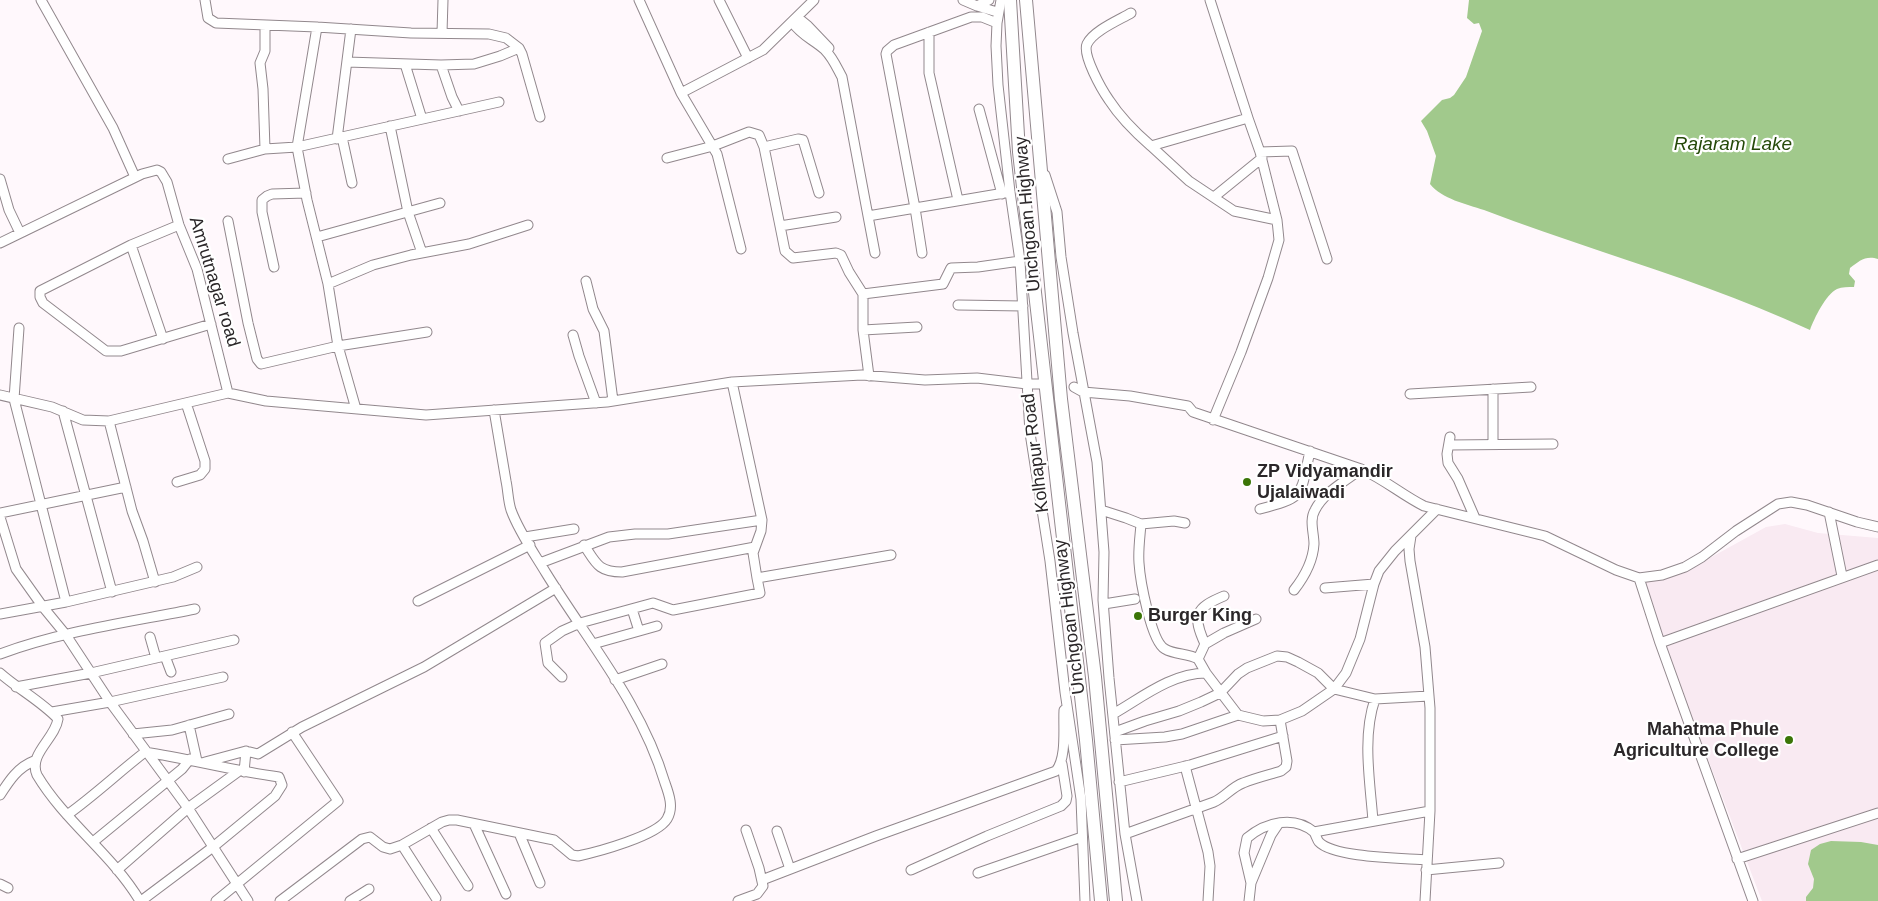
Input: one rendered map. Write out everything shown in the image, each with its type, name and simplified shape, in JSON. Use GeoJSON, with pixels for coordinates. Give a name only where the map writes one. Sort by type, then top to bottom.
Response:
{"type":"FeatureCollection","features":[{"type":"Feature","properties":{"kind":"highway","name":"Kolhapur Road"},"geometry":{"type":"LineString","coordinates":[[1010,0],[1019,152],[1086,740],[1100,901]]}},
{"type":"Feature","properties":{"kind":"highway","name":"Unchgoan Highway"},"geometry":{"type":"LineString","coordinates":[[1026,0],[1042,165],[1061,399],[1096,686],[1116,901]]}},
{"type":"Feature","properties":{"kind":"street"},"geometry":{"type":"LineString","coordinates":[[0,243],[136,177],[113,128],[41,0]]}},
{"type":"Feature","properties":{"kind":"street"},"geometry":{"type":"LineString","coordinates":[[205,0],[206,14],[211,22],[265,26],[490,34],[506,38],[519,48],[540,117]]}},
{"type":"Feature","properties":{"kind":"street"},"geometry":{"type":"LineString","coordinates":[[442,33],[443,0]]}},
{"type":"Feature","properties":{"kind":"street"},"geometry":{"type":"LineString","coordinates":[[639,0],[681,93],[704,135],[713,146],[721,164],[742,249]]}},
{"type":"Feature","properties":{"kind":"street"},"geometry":{"type":"LineString","coordinates":[[719,0],[748,58]]}},
{"type":"Feature","properties":{"kind":"street"},"geometry":{"type":"LineString","coordinates":[[681,93],[763,50],[814,0]]}},
{"type":"Feature","properties":{"kind":"street"},"geometry":{"type":"LineString","coordinates":[[963,0],[997,12],[998,19]]}},
{"type":"Feature","properties":{"kind":"street"},"geometry":{"type":"LineString","coordinates":[[977,6],[989,0]]}},
{"type":"Feature","properties":{"kind":"street"},"geometry":{"type":"LineString","coordinates":[[1001,0],[996,54],[1006,193]]}},
{"type":"Feature","properties":{"kind":"street"},"geometry":{"type":"LineString","coordinates":[[1210,0],[1261,155],[1277,220],[1278,240],[1268,278],[1241,352],[1213,420]]}},
{"type":"Feature","properties":{"kind":"street"},"geometry":{"type":"LineString","coordinates":[[1132,14],[1097,33],[1088,43],[1086,54],[1109,100],[1139,135],[1190,181],[1234,211],[1277,220]]}},
{"type":"Feature","properties":{"kind":"street"},"geometry":{"type":"LineString","coordinates":[[922,253],[886,58],[887,50],[929,32],[972,17],[998,19]]}},
{"type":"Feature","properties":{"kind":"street"},"geometry":{"type":"LineString","coordinates":[[794,20],[808,26],[828,46],[844,85],[875,253]]}},
{"type":"Feature","properties":{"kind":"street"},"geometry":{"type":"LineString","coordinates":[[265,26],[265,51],[260,63],[266,149]]}},
{"type":"Feature","properties":{"kind":"street"},"geometry":{"type":"LineString","coordinates":[[317,27],[297,147],[306,194],[328,284],[338,346],[356,409]]}},
{"type":"Feature","properties":{"kind":"street"},"geometry":{"type":"LineString","coordinates":[[351,29],[340,138],[352,183]]}},
{"type":"Feature","properties":{"kind":"street"},"geometry":{"type":"LineString","coordinates":[[929,32],[929,73],[958,200]]}},
{"type":"Feature","properties":{"kind":"street"},"geometry":{"type":"LineString","coordinates":[[347,62],[441,65],[474,64],[519,48]]}},
{"type":"Feature","properties":{"kind":"street"},"geometry":{"type":"LineString","coordinates":[[405,64],[422,119]]}},
{"type":"Feature","properties":{"kind":"street"},"geometry":{"type":"LineString","coordinates":[[441,65],[452,97],[460,111]]}},
{"type":"Feature","properties":{"kind":"street"},"geometry":{"type":"LineString","coordinates":[[228,159],[266,149],[297,147],[340,138],[500,102]]}},
{"type":"Feature","properties":{"kind":"street"},"geometry":{"type":"LineString","coordinates":[[979,109],[1006,193],[1020,261],[1030,433],[1050,561],[1065,692],[1081,798],[1085,901]]}},
{"type":"Feature","properties":{"kind":"street"},"geometry":{"type":"LineString","coordinates":[[1151,146],[1248,118]]}},
{"type":"Feature","properties":{"kind":"street"},"geometry":{"type":"LineString","coordinates":[[390,126],[408,212],[422,253]]}},
{"type":"Feature","properties":{"kind":"street"},"geometry":{"type":"LineString","coordinates":[[667,158],[713,146],[744,134],[753,132],[759,135],[764,147],[785,251],[789,256],[799,258],[836,253],[841,255],[863,294],[863,330],[869,376]]}},
{"type":"Feature","properties":{"kind":"street"},"geometry":{"type":"LineString","coordinates":[[764,147],[798,139],[803,140],[819,193]]}},
{"type":"Feature","properties":{"kind":"street"},"geometry":{"type":"LineString","coordinates":[[1214,198],[1261,155],[1292,151],[1327,258]]}},
{"type":"Feature","properties":{"kind":"street"},"geometry":{"type":"LineString","coordinates":[[1042,165],[1057,212],[1061,256],[1083,392],[1097,462],[1104,552],[1104,604],[1115,736],[1125,834],[1137,901]]}},
{"type":"Feature","properties":{"kind":"street","name":"Amrutnagar road"},"geometry":{"type":"LineString","coordinates":[[136,177],[157,170],[161,172],[166,182],[196,269],[228,393]]}},
{"type":"Feature","properties":{"kind":"street"},"geometry":{"type":"LineString","coordinates":[[0,179],[9,210],[20,233]]}},
{"type":"Feature","properties":{"kind":"street"},"geometry":{"type":"LineString","coordinates":[[868,216],[1006,193]]}},
{"type":"Feature","properties":{"kind":"street"},"geometry":{"type":"LineString","coordinates":[[274,267],[262,212],[262,200],[272,194],[306,194]]}},
{"type":"Feature","properties":{"kind":"street"},"geometry":{"type":"LineString","coordinates":[[317,238],[440,203]]}},
{"type":"Feature","properties":{"kind":"street"},"geometry":{"type":"LineString","coordinates":[[780,226],[836,217]]}},
{"type":"Feature","properties":{"kind":"street"},"geometry":{"type":"LineString","coordinates":[[228,221],[248,323],[260,364],[268,364],[338,346],[427,332]]}},
{"type":"Feature","properties":{"kind":"street"},"geometry":{"type":"LineString","coordinates":[[180,225],[131,245],[47,287],[40,291],[40,297],[43,303],[106,350],[122,351],[210,324]]}},
{"type":"Feature","properties":{"kind":"street"},"geometry":{"type":"LineString","coordinates":[[328,284],[373,265],[469,244],[528,225]]}},
{"type":"Feature","properties":{"kind":"street"},"geometry":{"type":"LineString","coordinates":[[131,245],[164,338]]}},
{"type":"Feature","properties":{"kind":"street"},"geometry":{"type":"LineString","coordinates":[[863,294],[943,284],[951,268],[978,267],[1020,261]]}},
{"type":"Feature","properties":{"kind":"street"},"geometry":{"type":"LineString","coordinates":[[586,281],[593,309],[604,331],[613,401]]}},
{"type":"Feature","properties":{"kind":"street"},"geometry":{"type":"LineString","coordinates":[[958,305],[1023,306]]}},
{"type":"Feature","properties":{"kind":"street"},"geometry":{"type":"LineString","coordinates":[[863,330],[917,327]]}},
{"type":"Feature","properties":{"kind":"street"},"geometry":{"type":"LineString","coordinates":[[19,328],[14,398],[66,602]]}},
{"type":"Feature","properties":{"kind":"street"},"geometry":{"type":"LineString","coordinates":[[573,335],[596,403]]}},
{"type":"Feature","properties":{"kind":"street"},"geometry":{"type":"LineString","coordinates":[[0,395],[52,407],[83,420],[109,421],[228,393],[266,401],[426,414],[596,403],[732,382],[869,376],[925,380],[977,378],[1042,384]]}},
{"type":"Feature","properties":{"kind":"street"},"geometry":{"type":"LineString","coordinates":[[562,677],[548,663],[545,643],[562,631],[580,623],[653,603],[673,610],[760,592],[753,553],[761,531],[762,520],[732,382]]}},
{"type":"Feature","properties":{"kind":"street"},"geometry":{"type":"LineString","coordinates":[[1074,387],[1083,392],[1130,396],[1188,406],[1193,412],[1213,420],[1361,469],[1377,476],[1407,498],[1424,506],[1546,536],[1616,570],[1639,578],[1662,575],[1685,567],[1778,504],[1791,502],[1807,505],[1878,527]]}},
{"type":"Feature","properties":{"kind":"street"},"geometry":{"type":"LineString","coordinates":[[1410,394],[1531,387]]}},
{"type":"Feature","properties":{"kind":"street"},"geometry":{"type":"LineString","coordinates":[[1493,389],[1493,444]]}},
{"type":"Feature","properties":{"kind":"street"},"geometry":{"type":"LineString","coordinates":[[177,482],[200,475],[205,470],[205,461],[186,403]]}},
{"type":"Feature","properties":{"kind":"street"},"geometry":{"type":"LineString","coordinates":[[280,901],[362,839],[370,837],[382,847],[390,849],[402,845],[430,828],[449,820],[554,840],[572,855],[578,856],[622,845],[656,828],[667,820],[671,808],[660,767],[639,719],[580,623],[540,563],[511,510],[494,410]]}},
{"type":"Feature","properties":{"kind":"street"},"geometry":{"type":"LineString","coordinates":[[63,411],[112,592]]}},
{"type":"Feature","properties":{"kind":"street"},"geometry":{"type":"LineString","coordinates":[[109,421],[126,487],[155,582]]}},
{"type":"Feature","properties":{"kind":"street"},"geometry":{"type":"LineString","coordinates":[[1476,518],[1458,479],[1448,463],[1449,441],[1493,444],[1553,444]]}},
{"type":"Feature","properties":{"kind":"street"},"geometry":{"type":"LineString","coordinates":[[1260,509],[1289,501],[1299,494],[1310,451]]}},
{"type":"Feature","properties":{"kind":"street"},"geometry":{"type":"LineString","coordinates":[[1294,590],[1303,578],[1312,560],[1314,544],[1312,520],[1314,510],[1325,496],[1361,469]]}},
{"type":"Feature","properties":{"kind":"street"},"geometry":{"type":"LineString","coordinates":[[0,513],[126,487]]}},
{"type":"Feature","properties":{"kind":"street"},"geometry":{"type":"LineString","coordinates":[[1101,510],[1141,524],[1174,521],[1185,523]]}},
{"type":"Feature","properties":{"kind":"street"},"geometry":{"type":"LineString","coordinates":[[1115,736],[1164,737],[1182,734],[1238,715],[1263,721],[1280,720],[1302,711],[1334,689],[1346,673],[1353,659],[1379,571],[1395,551],[1437,510]]}},
{"type":"Feature","properties":{"kind":"street"},"geometry":{"type":"LineString","coordinates":[[1829,512],[1842,576]]}},
{"type":"Feature","properties":{"kind":"street"},"geometry":{"type":"LineString","coordinates":[[0,517],[3,538],[16,569],[66,635],[145,752],[188,808],[248,901]]}},
{"type":"Feature","properties":{"kind":"street"},"geometry":{"type":"LineString","coordinates":[[540,563],[609,537],[668,534],[762,520]]}},
{"type":"Feature","properties":{"kind":"street"},"geometry":{"type":"LineString","coordinates":[[1141,524],[1138,562],[1143,593],[1157,640],[1164,649],[1185,653],[1198,658],[1220,693],[1238,715]]}},
{"type":"Feature","properties":{"kind":"street"},"geometry":{"type":"LineString","coordinates":[[418,601],[528,541],[574,529]]}},
{"type":"Feature","properties":{"kind":"street"},"geometry":{"type":"LineString","coordinates":[[1411,536],[1410,561],[1425,647],[1432,732],[1425,901]]}},
{"type":"Feature","properties":{"kind":"street"},"geometry":{"type":"LineString","coordinates":[[584,545],[596,565],[610,572],[622,572],[756,547]]}},
{"type":"Feature","properties":{"kind":"street"},"geometry":{"type":"LineString","coordinates":[[757,578],[891,555]]}},
{"type":"Feature","properties":{"kind":"street"},"geometry":{"type":"LineString","coordinates":[[1660,643],[1842,576],[1878,565]]}},
{"type":"Feature","properties":{"kind":"street"},"geometry":{"type":"LineString","coordinates":[[0,614],[43,607],[173,578],[197,567]]}},
{"type":"Feature","properties":{"kind":"street"},"geometry":{"type":"LineString","coordinates":[[1639,578],[1660,643],[1753,901]]}},
{"type":"Feature","properties":{"kind":"street"},"geometry":{"type":"LineString","coordinates":[[1325,588],[1374,584]]}},
{"type":"Feature","properties":{"kind":"street"},"geometry":{"type":"LineString","coordinates":[[93,842],[167,781],[197,761],[246,751],[258,754],[292,732],[424,666],[556,588]]}},
{"type":"Feature","properties":{"kind":"street"},"geometry":{"type":"LineString","coordinates":[[1205,644],[1196,620],[1200,609],[1208,602],[1224,596]]}},
{"type":"Feature","properties":{"kind":"street"},"geometry":{"type":"LineString","coordinates":[[1104,604],[1135,599]]}},
{"type":"Feature","properties":{"kind":"street"},"geometry":{"type":"LineString","coordinates":[[0,654],[25,645],[66,635],[195,609]]}},
{"type":"Feature","properties":{"kind":"street"},"geometry":{"type":"LineString","coordinates":[[632,609],[639,631]]}},
{"type":"Feature","properties":{"kind":"street"},"geometry":{"type":"LineString","coordinates":[[1198,658],[1205,644],[1224,633],[1256,619]]}},
{"type":"Feature","properties":{"kind":"street"},"geometry":{"type":"LineString","coordinates":[[593,644],[657,626]]}},
{"type":"Feature","properties":{"kind":"street"},"geometry":{"type":"LineString","coordinates":[[150,637],[160,657],[171,672]]}},
{"type":"Feature","properties":{"kind":"street"},"geometry":{"type":"LineString","coordinates":[[16,687],[91,673],[234,640]]}},
{"type":"Feature","properties":{"kind":"street"},"geometry":{"type":"LineString","coordinates":[[1115,736],[1145,720],[1179,711],[1220,693],[1238,674],[1247,668],[1277,656],[1287,657],[1318,673],[1334,689],[1375,699],[1429,696]]}},
{"type":"Feature","properties":{"kind":"street"},"geometry":{"type":"LineString","coordinates":[[616,680],[662,664]]}},
{"type":"Feature","properties":{"kind":"street"},"geometry":{"type":"LineString","coordinates":[[0,673],[16,687],[52,712],[58,719],[57,726],[34,761],[37,775],[67,815],[117,870],[140,901],[214,848],[275,796],[282,785],[279,776],[241,772],[197,761],[145,752],[112,777],[95,795],[67,815]]}},
{"type":"Feature","properties":{"kind":"street"},"geometry":{"type":"LineString","coordinates":[[1114,714],[1170,682],[1195,673],[1206,673]]}},
{"type":"Feature","properties":{"kind":"street"},"geometry":{"type":"LineString","coordinates":[[52,712],[110,702],[223,677]]}},
{"type":"Feature","properties":{"kind":"street"},"geometry":{"type":"LineString","coordinates":[[911,870],[1061,806],[1066,801],[1067,796],[1062,764],[1064,755],[1062,733],[1065,692]]}},
{"type":"Feature","properties":{"kind":"street"},"geometry":{"type":"LineString","coordinates":[[1372,821],[1368,732],[1369,716],[1375,699]]}},
{"type":"Feature","properties":{"kind":"street"},"geometry":{"type":"LineString","coordinates":[[133,734],[172,730],[229,714]]}},
{"type":"Feature","properties":{"kind":"street"},"geometry":{"type":"LineString","coordinates":[[1125,834],[1197,809],[1226,796],[1243,783],[1281,771],[1286,767],[1288,760],[1280,720]]}},
{"type":"Feature","properties":{"kind":"street"},"geometry":{"type":"LineString","coordinates":[[189,725],[197,761]]}},
{"type":"Feature","properties":{"kind":"street"},"geometry":{"type":"LineString","coordinates":[[216,901],[338,802],[292,732]]}},
{"type":"Feature","properties":{"kind":"street"},"geometry":{"type":"LineString","coordinates":[[1120,782],[1186,766],[1282,736]]}},
{"type":"Feature","properties":{"kind":"street"},"geometry":{"type":"LineString","coordinates":[[117,870],[188,808],[241,772],[246,751]]}},
{"type":"Feature","properties":{"kind":"street"},"geometry":{"type":"LineString","coordinates":[[0,795],[12,776],[25,764],[34,761]]}},
{"type":"Feature","properties":{"kind":"street"},"geometry":{"type":"LineString","coordinates":[[762,880],[876,836],[1056,771],[1062,764]]}},
{"type":"Feature","properties":{"kind":"street"},"geometry":{"type":"LineString","coordinates":[[1186,766],[1210,866],[1208,901]]}},
{"type":"Feature","properties":{"kind":"street"},"geometry":{"type":"LineString","coordinates":[[1314,832],[1430,811]]}},
{"type":"Feature","properties":{"kind":"street"},"geometry":{"type":"LineString","coordinates":[[1737,859],[1878,813]]}},
{"type":"Feature","properties":{"kind":"street"},"geometry":{"type":"LineString","coordinates":[[1251,883],[1244,853],[1247,838],[1259,830],[1279,823],[1295,822],[1306,825],[1314,832],[1319,843],[1332,849],[1353,854],[1427,860]]}},
{"type":"Feature","properties":{"kind":"street"},"geometry":{"type":"LineString","coordinates":[[1249,901],[1251,883],[1270,835],[1279,823]]}},
{"type":"Feature","properties":{"kind":"street"},"geometry":{"type":"LineString","coordinates":[[474,824],[506,894]]}},
{"type":"Feature","properties":{"kind":"street"},"geometry":{"type":"LineString","coordinates":[[430,828],[468,886]]}},
{"type":"Feature","properties":{"kind":"street"},"geometry":{"type":"LineString","coordinates":[[738,901],[757,894],[763,886],[746,830]]}},
{"type":"Feature","properties":{"kind":"street"},"geometry":{"type":"LineString","coordinates":[[777,831],[790,869]]}},
{"type":"Feature","properties":{"kind":"street"},"geometry":{"type":"LineString","coordinates":[[519,833],[540,883]]}},
{"type":"Feature","properties":{"kind":"street"},"geometry":{"type":"LineString","coordinates":[[978,873],[1082,838]]}},
{"type":"Feature","properties":{"kind":"street"},"geometry":{"type":"LineString","coordinates":[[402,845],[436,898]]}},
{"type":"Feature","properties":{"kind":"street"},"geometry":{"type":"LineString","coordinates":[[1426,870],[1499,863]]}},
{"type":"Feature","properties":{"kind":"street"},"geometry":{"type":"LineString","coordinates":[[350,901],[369,889]]}},
{"type":"Feature","properties":{"kind":"shaded area","name":"Mahatma Phule Agriculture College"},"geometry":{"type":"Polygon","coordinates":[[[1785,524],[1818,533],[1878,538],[1878,901],[1762,901],[1639,578],[1688,570],[1766,527],[1785,524]]]}},
{"type":"Feature","properties":{"kind":"water","name":"Rajaram Lake"},"geometry":{"type":"Polygon","coordinates":[[[1469,0],[1878,0],[1878,259],[1866,258],[1850,268],[1849,274],[1855,281],[1854,287],[1841,288],[1833,292],[1821,307],[1810,330],[1707,288],[1441,194],[1430,184],[1436,156],[1427,131],[1421,121],[1442,100],[1454,95],[1466,77],[1482,31],[1479,23],[1474,24],[1467,18],[1469,0]]]}},
{"type":"Feature","properties":{"kind":"water"},"geometry":{"type":"Polygon","coordinates":[[[1831,841],[1861,842],[1878,845],[1878,901],[1806,901],[1806,897],[1813,888],[1814,879],[1808,864],[1811,850],[1820,844],[1831,841]]]}},
{"type":"Feature","properties":{"kind":"place","name":"ZP Vidyamandir Ujalaiwadi"},"geometry":{"type":"Point","coordinates":[1247,482]}},
{"type":"Feature","properties":{"kind":"place","name":"Burger King"},"geometry":{"type":"Point","coordinates":[1138,616]}},
{"type":"Feature","properties":{"kind":"place","name":"Mahatma Phule Agriculture College"},"geometry":{"type":"Point","coordinates":[1789,740]}}]}
